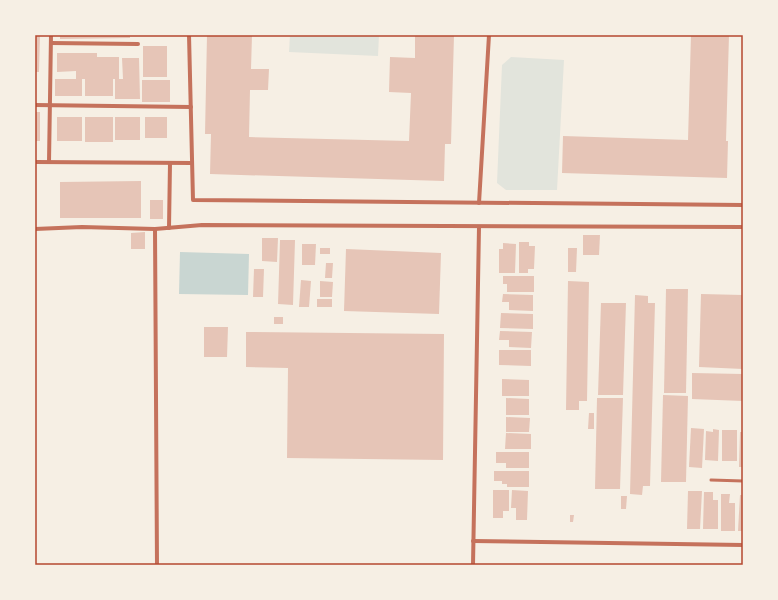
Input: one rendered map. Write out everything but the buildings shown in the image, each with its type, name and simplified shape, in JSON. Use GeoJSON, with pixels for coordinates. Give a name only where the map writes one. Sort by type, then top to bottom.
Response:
{"type":"FeatureCollection","features":[{"type":"Feature","properties":{"kind":"street"},"geometry":{"type":"LineString","coordinates":[[49,162],[51,35]]}},
{"type":"Feature","properties":{"kind":"street"},"geometry":{"type":"LineString","coordinates":[[189,35],[193,200],[743,205]]}},
{"type":"Feature","properties":{"kind":"street"},"geometry":{"type":"LineString","coordinates":[[479,203],[489,35]]}},
{"type":"Feature","properties":{"kind":"street"},"geometry":{"type":"LineString","coordinates":[[51,43],[138,44]]}},
{"type":"Feature","properties":{"kind":"street"},"geometry":{"type":"LineString","coordinates":[[35,105],[191,107]]}},
{"type":"Feature","properties":{"kind":"street"},"geometry":{"type":"LineString","coordinates":[[35,162],[192,163]]}},
{"type":"Feature","properties":{"kind":"street"},"geometry":{"type":"LineString","coordinates":[[169,228],[170,163]]}},
{"type":"Feature","properties":{"kind":"street"},"geometry":{"type":"LineString","coordinates":[[35,229],[82,227],[155,229],[202,225],[743,227]]}},
{"type":"Feature","properties":{"kind":"street"},"geometry":{"type":"LineString","coordinates":[[473,565],[479,227]]}},
{"type":"Feature","properties":{"kind":"street"},"geometry":{"type":"LineString","coordinates":[[155,229],[157,565]]}},
{"type":"Feature","properties":{"kind":"street"},"geometry":{"type":"LineString","coordinates":[[473,541],[743,545]]}},
{"type":"Feature","properties":{"kind":"lane"},"geometry":{"type":"LineString","coordinates":[[711,480],[743,481]]}},
{"type":"Feature","properties":{"kind":"shaded area"},"geometry":{"type":"Polygon","coordinates":[[[290,35],[379,35],[378,56],[289,52],[290,35]]]}},
{"type":"Feature","properties":{"kind":"shaded area"},"geometry":{"type":"Polygon","coordinates":[[[511,57],[564,60],[557,190],[506,190],[497,183],[502,65],[511,57]]]}},
{"type":"Feature","properties":{"kind":"shaded area"},"geometry":{"type":"Polygon","coordinates":[[[180,252],[249,254],[248,295],[179,294],[180,252]]]}}]}
